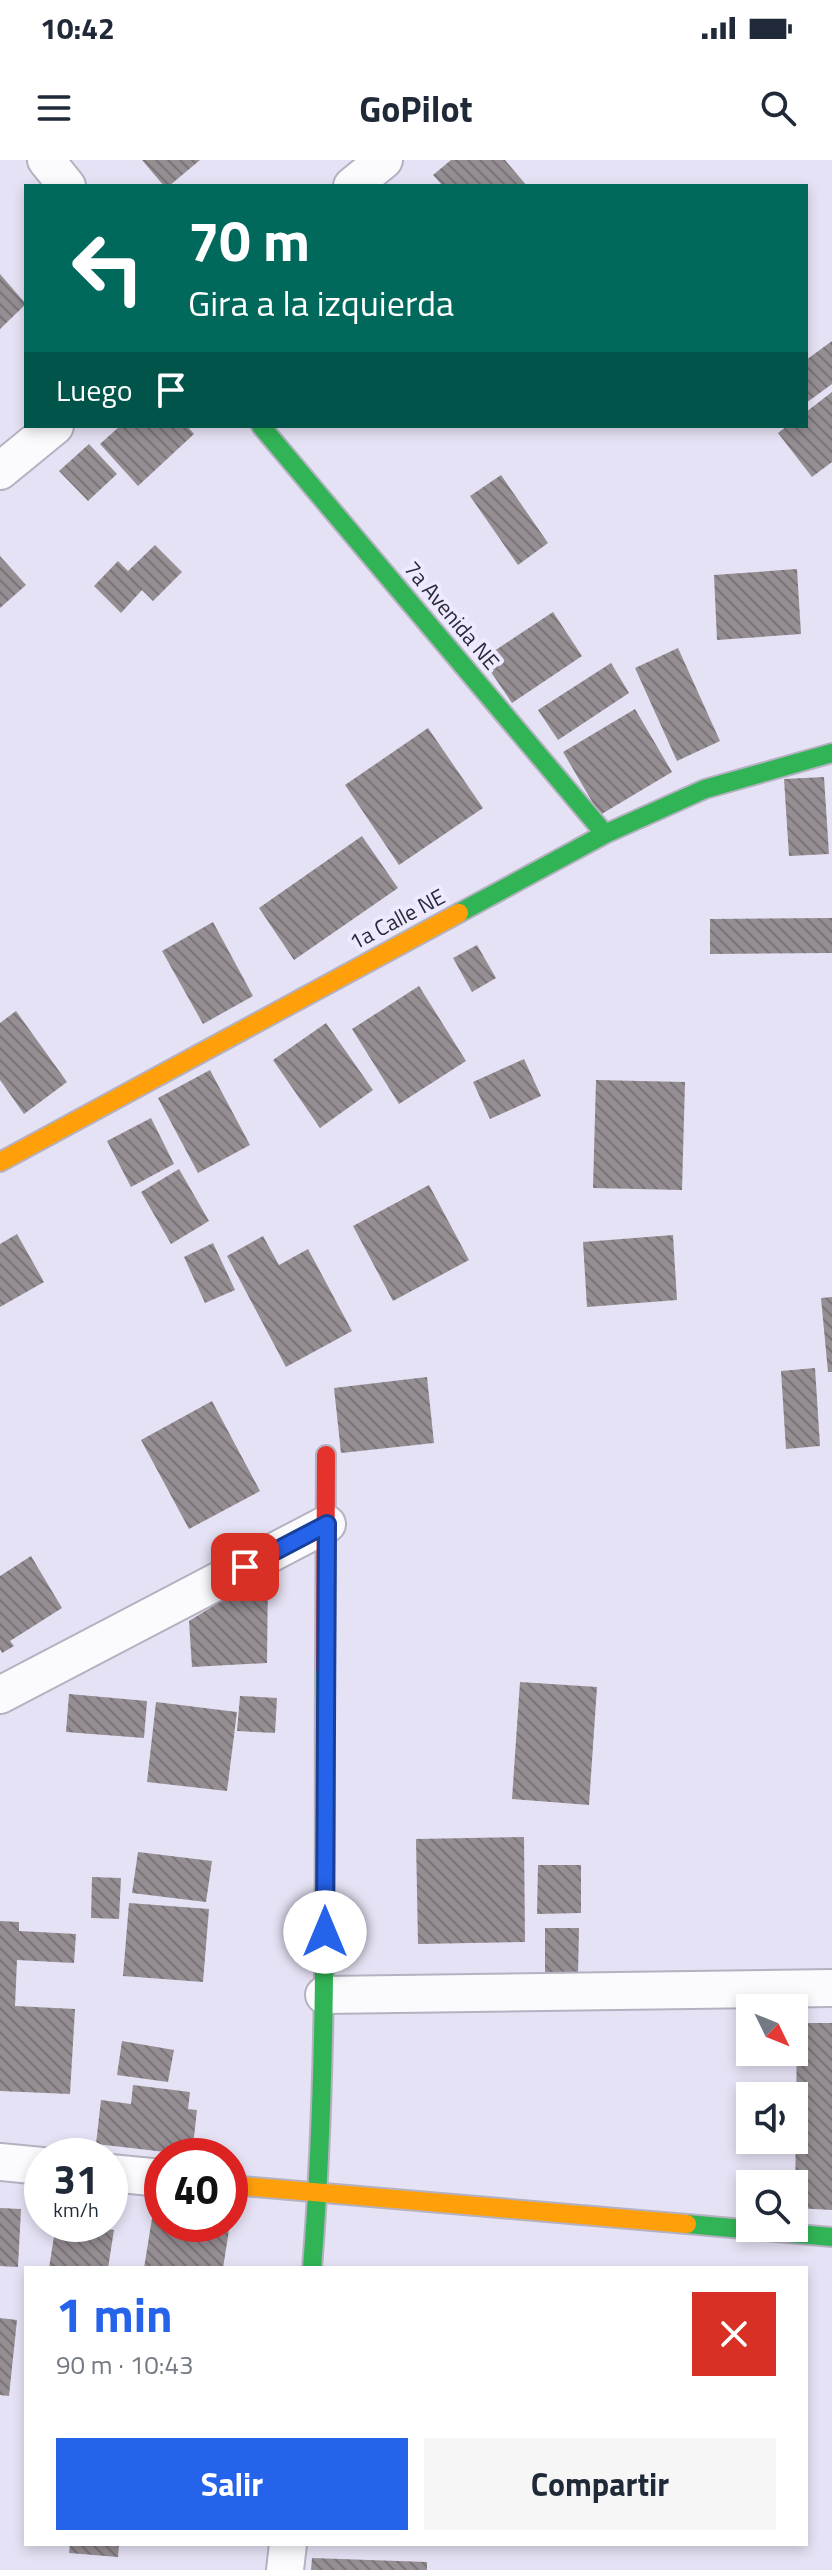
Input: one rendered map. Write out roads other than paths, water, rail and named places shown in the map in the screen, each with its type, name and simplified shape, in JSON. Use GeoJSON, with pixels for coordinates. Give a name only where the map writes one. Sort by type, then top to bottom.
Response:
{"type":"FeatureCollection","features":[{"type":"Feature","properties":{"kind":"street"},"geometry":{"type":"LineString","coordinates":[[46,160],[65,184]]}},
{"type":"Feature","properties":{"kind":"street"},"geometry":{"type":"LineString","coordinates":[[354,184],[384,160]]}},
{"type":"Feature","properties":{"kind":"street"},"geometry":{"type":"LineString","coordinates":[[0,471],[53,428]]}},
{"type":"Feature","properties":{"kind":"street","name":"7a Avenida NE"},"geometry":{"type":"LineString","coordinates":[[263,428],[605,834]]}},
{"type":"Feature","properties":{"kind":"street","name":"1a Calle NE"},"geometry":{"type":"LineString","coordinates":[[0,1162],[605,834],[705,789],[832,753]]}},
{"type":"Feature","properties":{"kind":"street"},"geometry":{"type":"LineString","coordinates":[[312,2266],[318,2194],[324,1995],[326,1455]]}},
{"type":"Feature","properties":{"kind":"street"},"geometry":{"type":"LineString","coordinates":[[0,1695],[327,1524]]}},
{"type":"Feature","properties":{"kind":"street"},"geometry":{"type":"LineString","coordinates":[[324,1995],[832,1988]]}},
{"type":"Feature","properties":{"kind":"street"},"geometry":{"type":"LineString","coordinates":[[0,2162],[24,2164]]}},
{"type":"Feature","properties":{"kind":"street"},"geometry":{"type":"LineString","coordinates":[[248,2187],[832,2237]]}},
{"type":"Feature","properties":{"kind":"street"},"geometry":{"type":"LineString","coordinates":[[285,2570],[288,2546]]}}]}
